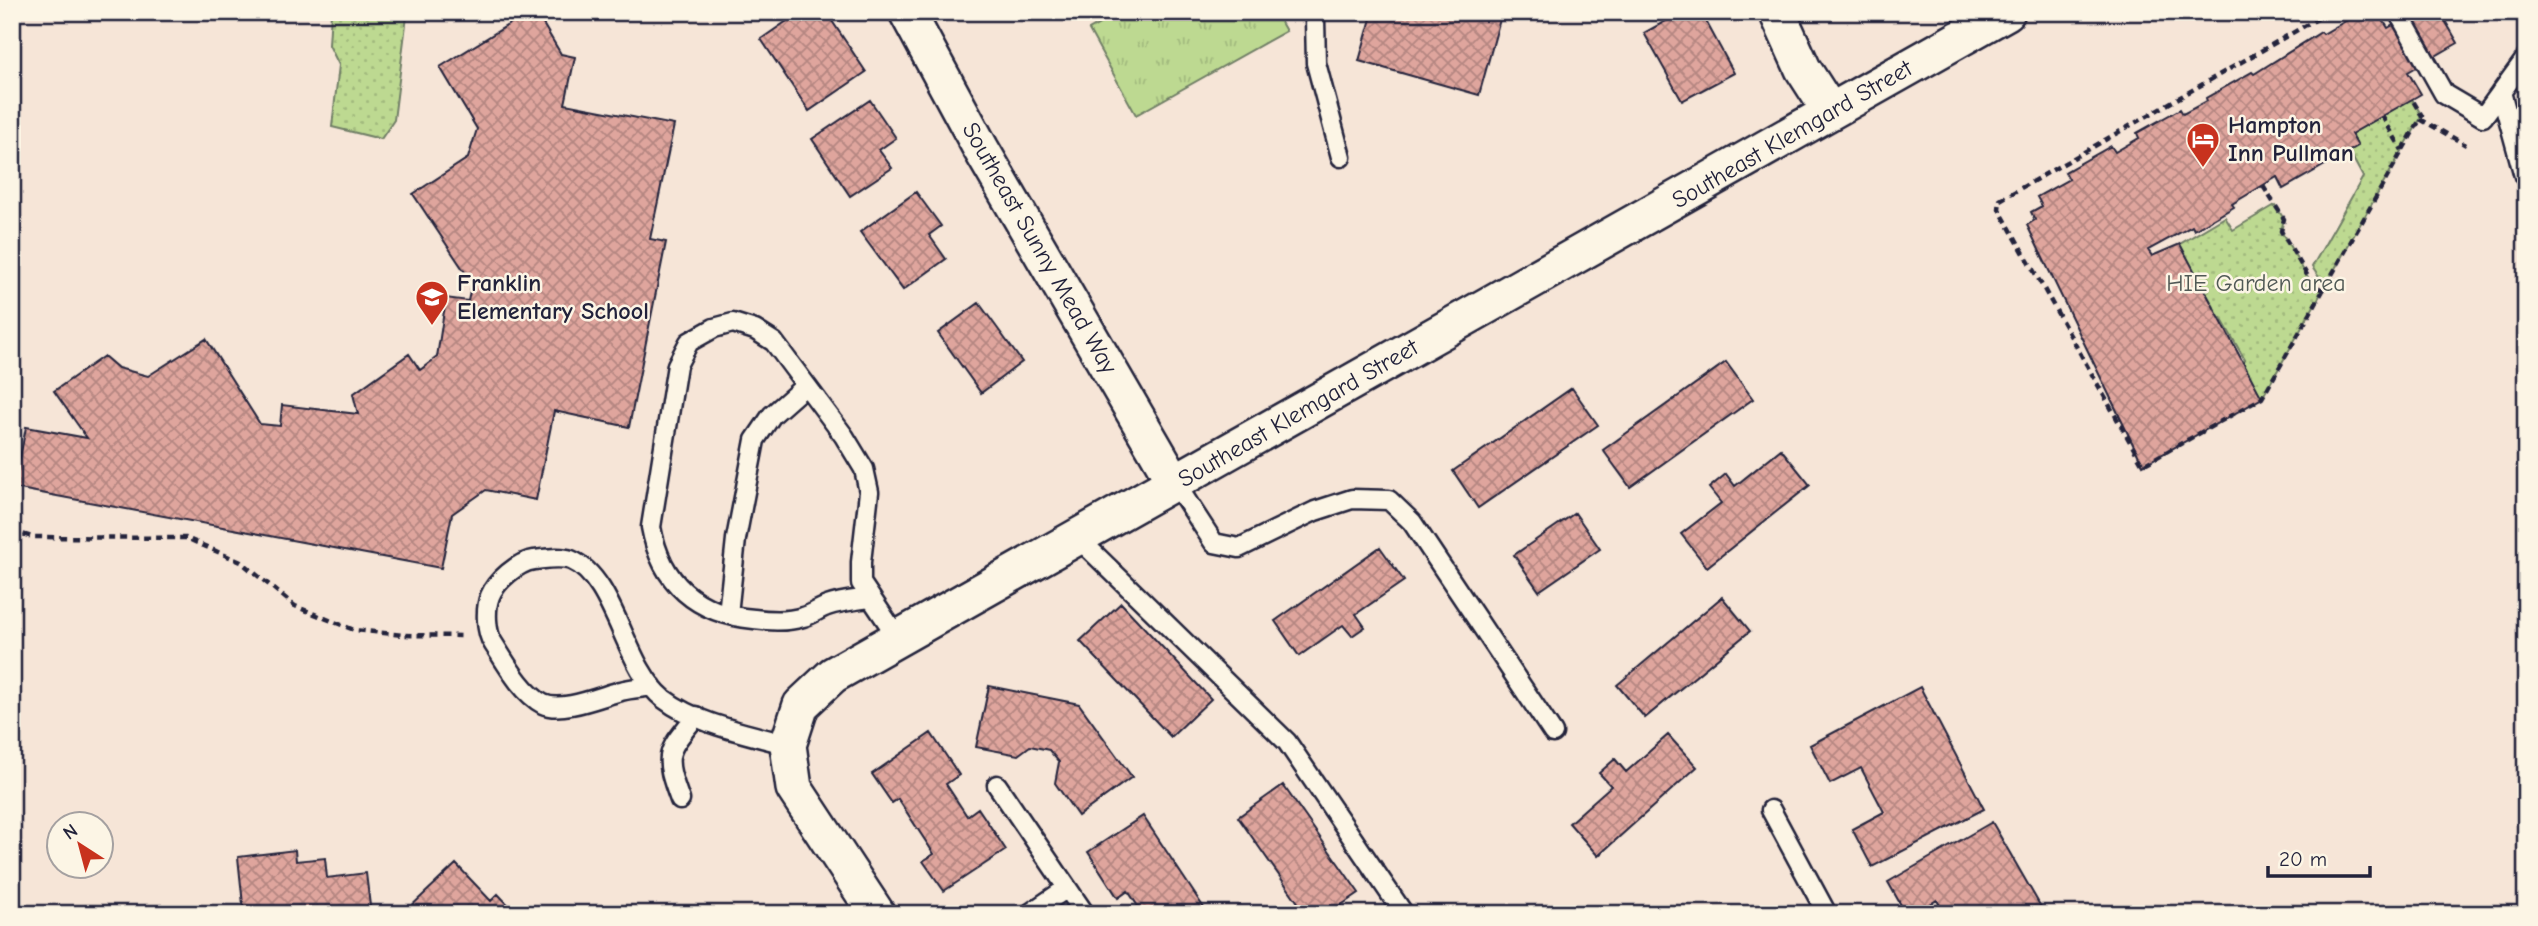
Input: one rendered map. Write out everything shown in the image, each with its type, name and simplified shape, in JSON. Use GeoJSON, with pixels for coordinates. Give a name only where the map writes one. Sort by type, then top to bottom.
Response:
{"type":"FeatureCollection","features":[{"type":"Feature","properties":{"kind":"street","name":"Southeast Sunny Mead Way"},"geometry":{"type":"LineString","coordinates":[[907,12],[981,149],[1175,483]]}},
{"type":"Feature","properties":{"kind":"street"},"geometry":{"type":"LineString","coordinates":[[1777,12],[1803,68],[1830,111]]}},
{"type":"Feature","properties":{"kind":"street","name":"Southeast Klemgard Street"},"geometry":{"type":"LineString","coordinates":[[868,910],[794,789],[788,745],[802,705],[833,675],[2007,12]]}},
{"type":"Feature","properties":{"kind":"lane"},"geometry":{"type":"LineString","coordinates":[[1311,12],[1315,19],[1316,63],[1341,157]]}},
{"type":"Feature","properties":{"kind":"lane"},"geometry":{"type":"LineString","coordinates":[[2398,12],[2444,94],[2483,117],[2526,58]]}},
{"type":"Feature","properties":{"kind":"lane"},"geometry":{"type":"LineString","coordinates":[[2501,92],[2524,176]]}},
{"type":"Feature","properties":{"kind":"lane"},"geometry":{"type":"LineString","coordinates":[[870,598],[827,606],[792,619],[772,621],[737,618],[708,608],[683,592],[666,571],[655,550],[651,527],[677,365],[689,342],[714,328],[733,323],[755,330],[774,342],[844,436],[864,469],[869,492],[861,583],[898,638]]}},
{"type":"Feature","properties":{"kind":"lane"},"geometry":{"type":"LineString","coordinates":[[728,614],[736,539],[755,440],[772,415],[806,385]]}},
{"type":"Feature","properties":{"kind":"lane"},"geometry":{"type":"LineString","coordinates":[[1175,483],[1214,543],[1239,548],[1315,511],[1352,499],[1389,500],[1412,522],[1553,733]]}},
{"type":"Feature","properties":{"kind":"lane"},"geometry":{"type":"LineString","coordinates":[[1078,538],[1287,742],[1404,914]]}},
{"type":"Feature","properties":{"kind":"lane"},"geometry":{"type":"LineString","coordinates":[[652,686],[623,690],[560,707],[544,704],[528,691],[489,637],[487,616],[490,596],[507,574],[528,561],[568,559],[587,569],[606,599],[644,676],[662,698],[715,724],[788,745]]}},
{"type":"Feature","properties":{"kind":"lane"},"geometry":{"type":"LineString","coordinates":[[680,800],[668,763],[674,743],[696,716]]}},
{"type":"Feature","properties":{"kind":"lane"},"geometry":{"type":"LineString","coordinates":[[996,785],[1085,914]]}},
{"type":"Feature","properties":{"kind":"lane"},"geometry":{"type":"LineString","coordinates":[[1771,810],[1827,914]]}},
{"type":"Feature","properties":{"kind":"lane"},"geometry":{"type":"LineString","coordinates":[[1029,914],[1067,888]]}},
{"type":"Feature","properties":{"kind":"path"},"geometry":{"type":"LineString","coordinates":[[2329,12],[2004,196],[1998,205],[2143,465],[2262,398],[2422,116],[2412,99]]}},
{"type":"Feature","properties":{"kind":"path"},"geometry":{"type":"LineString","coordinates":[[2382,116],[2403,150]]}},
{"type":"Feature","properties":{"kind":"path"},"geometry":{"type":"LineString","coordinates":[[2420,119],[2466,145]]}},
{"type":"Feature","properties":{"kind":"path"},"geometry":{"type":"LineString","coordinates":[[2263,186],[2284,219],[2281,231],[2312,285],[2323,290]]}},
{"type":"Feature","properties":{"kind":"path"},"geometry":{"type":"LineString","coordinates":[[12,531],[32,537],[186,538],[241,562],[295,606],[354,630],[403,635],[470,636]]}},
{"type":"Feature","properties":{"kind":"green space"},"geometry":{"type":"Polygon","coordinates":[[[331,12],[405,12],[407,16],[394,120],[381,139],[332,127],[339,65],[329,45],[331,12]]]}},
{"type":"Feature","properties":{"kind":"green space"},"geometry":{"type":"Polygon","coordinates":[[[1121,12],[1275,12],[1286,31],[1136,115],[1089,30],[1121,12]]]}},
{"type":"Feature","properties":{"kind":"green space"},"geometry":{"type":"Polygon","coordinates":[[[2412,99],[2422,116],[2325,286],[2312,267],[2363,177],[2349,151],[2358,145],[2351,134],[2412,99]]]}},
{"type":"Feature","properties":{"kind":"green space","name":"HIE Garden area"},"geometry":{"type":"Polygon","coordinates":[[[2275,205],[2284,219],[2281,231],[2312,285],[2323,290],[2262,398],[2240,363],[2245,360],[2221,318],[2216,320],[2210,310],[2214,307],[2195,273],[2178,254],[2180,244],[2225,217],[2233,230],[2275,205]]]}},
{"type":"Feature","properties":{"kind":"building"},"geometry":{"type":"Polygon","coordinates":[[[529,12],[536,12],[561,54],[575,57],[565,104],[674,125],[650,239],[666,242],[629,427],[554,411],[536,500],[486,490],[452,514],[441,568],[14,488],[26,427],[87,438],[54,391],[104,356],[118,368],[148,376],[206,339],[260,424],[280,426],[282,405],[358,414],[353,394],[409,354],[420,370],[437,357],[446,298],[468,301],[472,283],[413,194],[468,158],[477,129],[440,67],[529,12]]]}},
{"type":"Feature","properties":{"kind":"building"},"geometry":{"type":"Polygon","coordinates":[[[800,12],[826,12],[866,72],[809,111],[761,39],[800,12]]]}},
{"type":"Feature","properties":{"kind":"building"},"geometry":{"type":"Polygon","coordinates":[[[1370,12],[1502,12],[1479,95],[1359,61],[1372,15],[1370,12]]]}},
{"type":"Feature","properties":{"kind":"building"},"geometry":{"type":"Polygon","coordinates":[[[1682,12],[1701,12],[1734,73],[1682,101],[1644,33],[1682,12]]]}},
{"type":"Feature","properties":{"kind":"building"},"geometry":{"type":"Polygon","coordinates":[[[2361,12],[2378,12],[2388,28],[2416,12],[2440,12],[2458,43],[2408,72],[2421,94],[2351,134],[2358,146],[2283,189],[2277,177],[2232,204],[2234,207],[2194,230],[2192,226],[2148,250],[2152,256],[2180,244],[2262,398],[2143,465],[2027,225],[2035,220],[2031,212],[2042,206],[2037,197],[2069,179],[2065,172],[2111,146],[2115,152],[2139,138],[2137,133],[2180,109],[2183,114],[2321,32],[2323,34],[2361,12]]]}},
{"type":"Feature","properties":{"kind":"building"},"geometry":{"type":"Polygon","coordinates":[[[870,100],[896,138],[879,150],[892,168],[850,196],[812,139],[870,100]]]}},
{"type":"Feature","properties":{"kind":"building"},"geometry":{"type":"Polygon","coordinates":[[[916,192],[941,226],[929,235],[946,259],[903,290],[860,232],[916,192]]]}},
{"type":"Feature","properties":{"kind":"building"},"geometry":{"type":"Polygon","coordinates":[[[979,303],[1022,362],[981,393],[938,333],[979,303]]]}},
{"type":"Feature","properties":{"kind":"building"},"geometry":{"type":"Polygon","coordinates":[[[1726,362],[1753,399],[1630,487],[1603,450],[1726,362]]]}},
{"type":"Feature","properties":{"kind":"building"},"geometry":{"type":"Polygon","coordinates":[[[1572,388],[1598,425],[1478,508],[1453,471],[1572,388]]]}},
{"type":"Feature","properties":{"kind":"building"},"geometry":{"type":"Polygon","coordinates":[[[1781,449],[1810,485],[1707,567],[1681,534],[1721,503],[1709,488],[1726,474],[1735,486],[1781,449]]]}},
{"type":"Feature","properties":{"kind":"building"},"geometry":{"type":"Polygon","coordinates":[[[1575,513],[1600,549],[1539,591],[1514,555],[1575,513]]]}},
{"type":"Feature","properties":{"kind":"building"},"geometry":{"type":"Polygon","coordinates":[[[1380,547],[1404,581],[1356,614],[1365,627],[1352,636],[1343,625],[1299,656],[1275,621],[1380,547]]]}},
{"type":"Feature","properties":{"kind":"building"},"geometry":{"type":"Polygon","coordinates":[[[1722,597],[1750,631],[1645,718],[1617,685],[1722,597]]]}},
{"type":"Feature","properties":{"kind":"building"},"geometry":{"type":"Polygon","coordinates":[[[1121,603],[1211,699],[1171,737],[1080,641],[1121,603]]]}},
{"type":"Feature","properties":{"kind":"building"},"geometry":{"type":"Polygon","coordinates":[[[989,686],[1079,704],[1132,777],[1078,816],[1055,783],[1059,762],[1049,750],[1030,746],[1018,755],[976,747],[989,686]]]}},
{"type":"Feature","properties":{"kind":"building"},"geometry":{"type":"Polygon","coordinates":[[[1920,687],[1984,809],[1872,867],[1852,829],[1884,812],[1861,768],[1830,784],[1810,745],[1920,687]]]}},
{"type":"Feature","properties":{"kind":"building"},"geometry":{"type":"Polygon","coordinates":[[[931,733],[959,775],[946,784],[967,816],[978,808],[1006,850],[944,891],[923,861],[934,854],[898,799],[892,803],[872,774],[931,733]]]}},
{"type":"Feature","properties":{"kind":"building"},"geometry":{"type":"Polygon","coordinates":[[[1668,735],[1697,767],[1598,856],[1569,823],[1611,786],[1599,773],[1615,759],[1626,772],[1668,735]]]}},
{"type":"Feature","properties":{"kind":"building"},"geometry":{"type":"Polygon","coordinates":[[[1283,785],[1359,893],[1328,914],[1306,914],[1238,817],[1283,785]]]}},
{"type":"Feature","properties":{"kind":"building"},"geometry":{"type":"Polygon","coordinates":[[[1143,816],[1208,914],[1143,914],[1128,891],[1118,898],[1088,852],[1143,816]]]}},
{"type":"Feature","properties":{"kind":"building"},"geometry":{"type":"Polygon","coordinates":[[[1992,822],[2045,914],[1944,914],[1937,900],[1914,914],[1906,914],[1888,882],[1992,822]]]}},
{"type":"Feature","properties":{"kind":"building"},"geometry":{"type":"Polygon","coordinates":[[[295,850],[296,861],[325,858],[327,878],[366,873],[371,914],[244,914],[238,857],[295,850]]]}},
{"type":"Feature","properties":{"kind":"building"},"geometry":{"type":"Polygon","coordinates":[[[456,864],[491,901],[498,894],[517,914],[411,914],[407,910],[456,864]]]}},
{"type":"Feature","properties":{"kind":"place","name":"Hampton Inn Pullman"},"geometry":{"type":"Point","coordinates":[2203,169]}},
{"type":"Feature","properties":{"kind":"place","name":"Franklin Elementary School"},"geometry":{"type":"Point","coordinates":[432,327]}}]}
